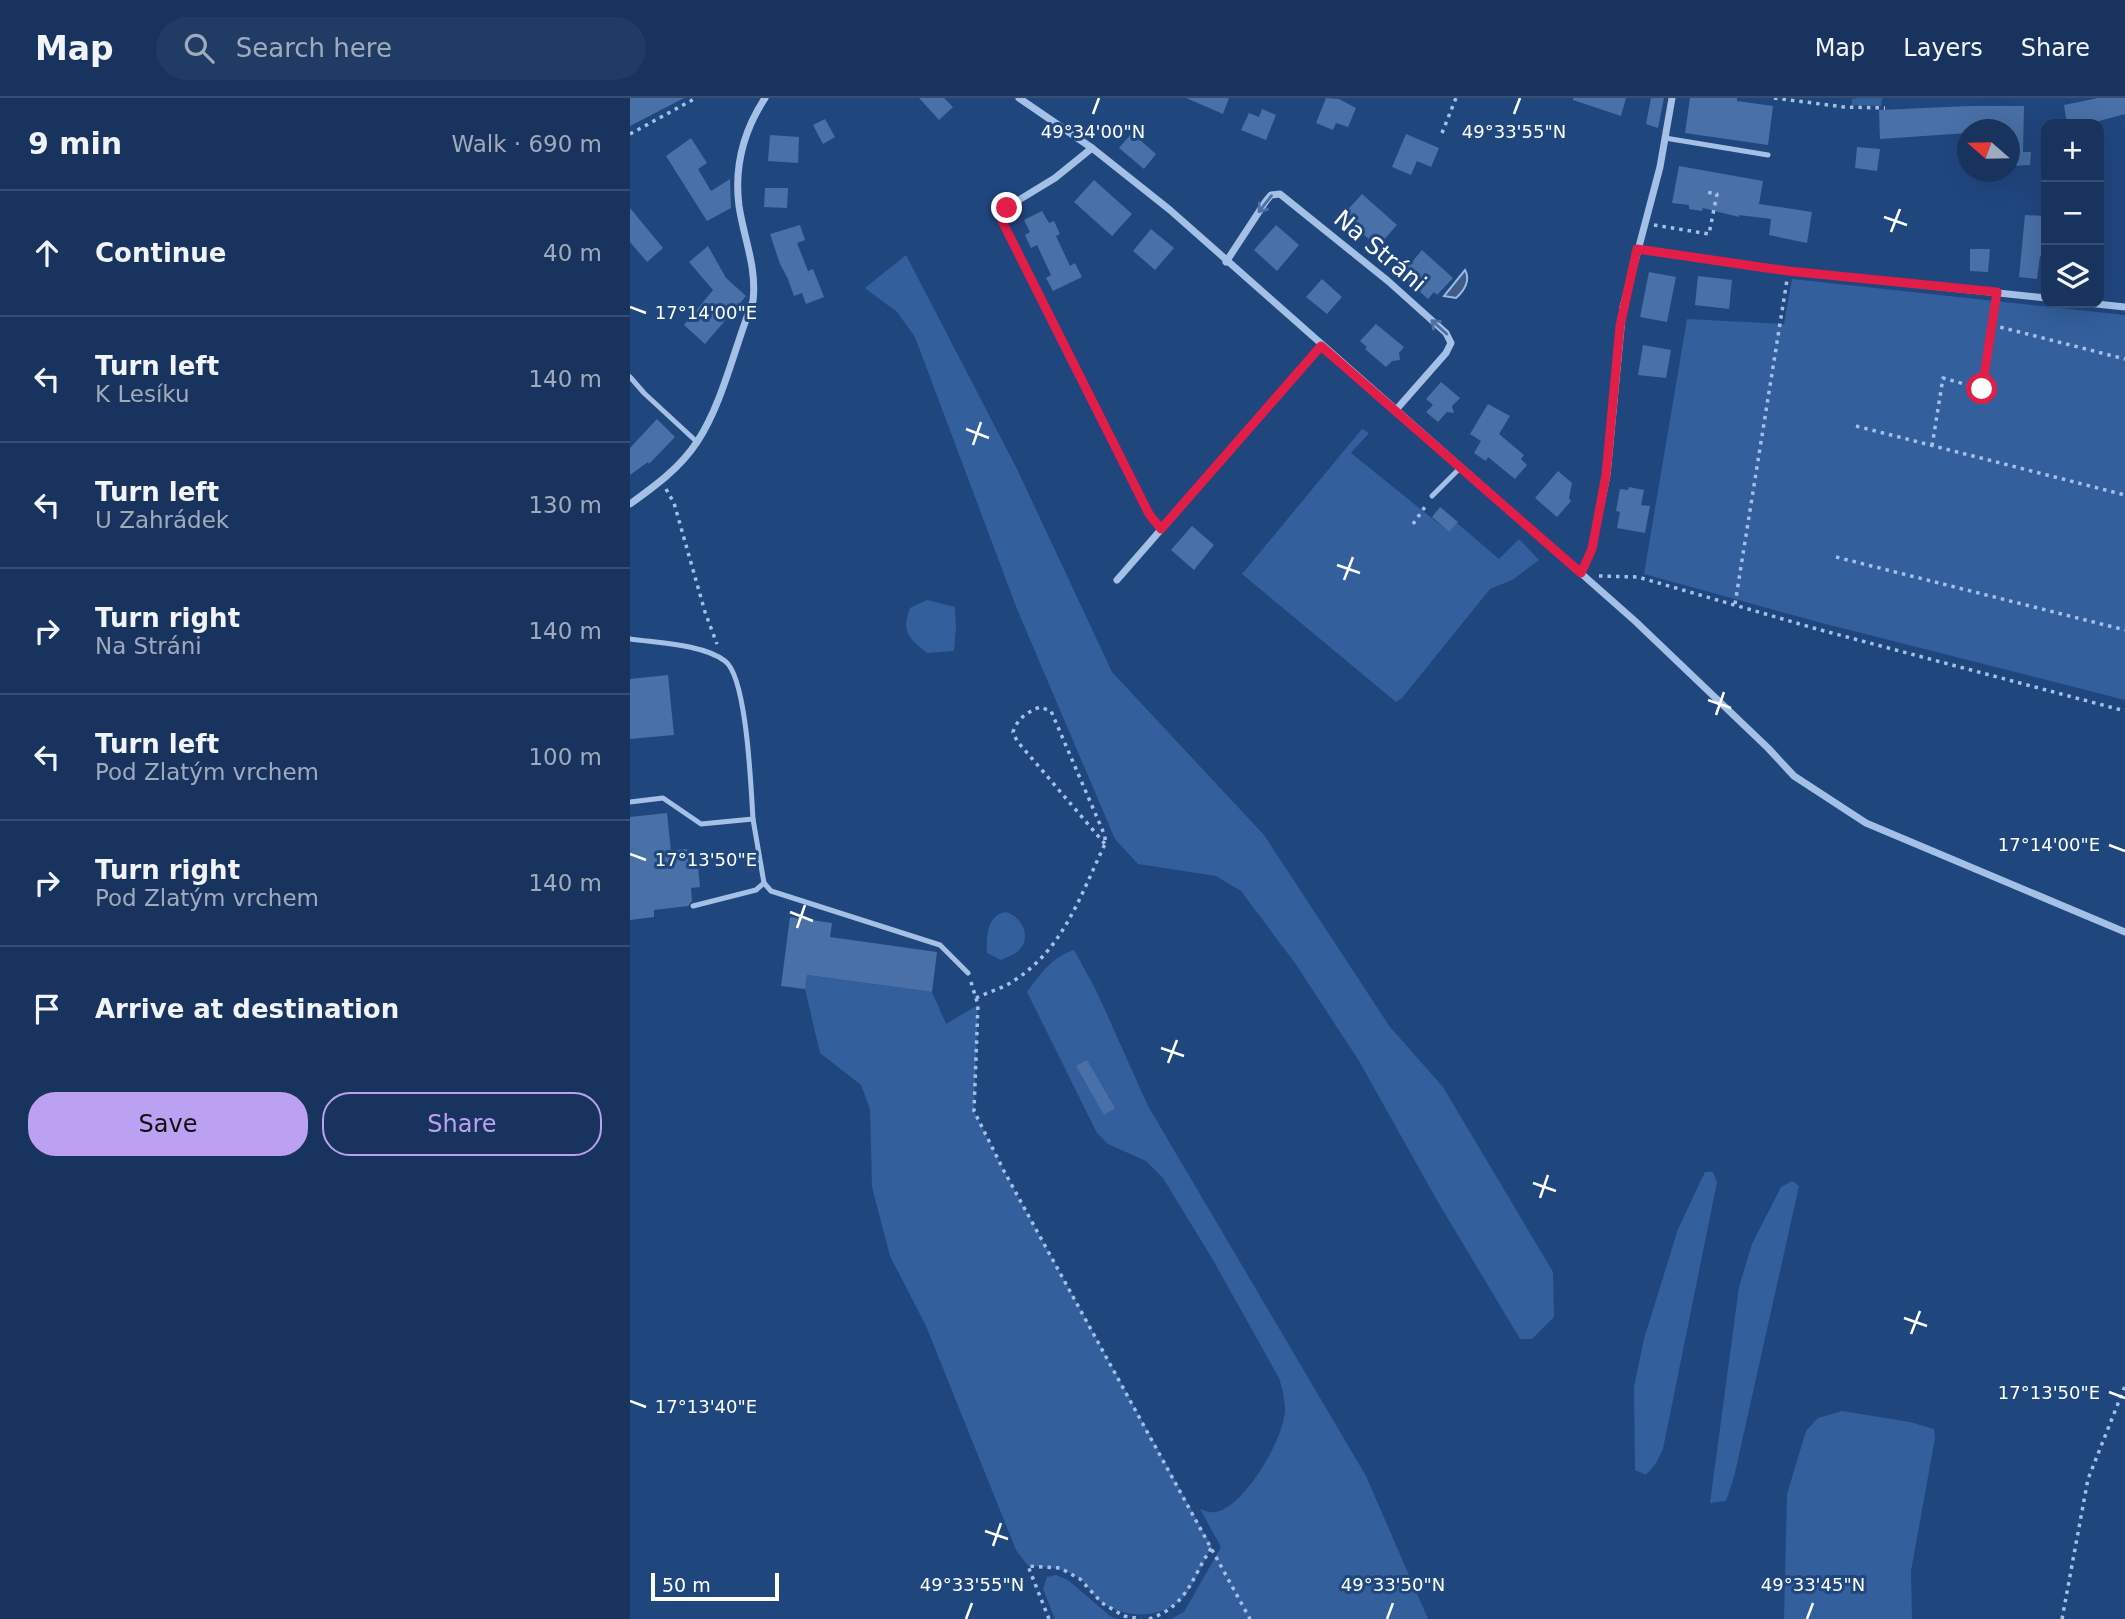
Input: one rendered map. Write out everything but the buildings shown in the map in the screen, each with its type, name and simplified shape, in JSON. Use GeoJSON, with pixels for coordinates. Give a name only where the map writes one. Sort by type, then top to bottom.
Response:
{"type":"FeatureCollection","features":[{"type":"Feature","properties":{"kind":"street"},"geometry":{"type":"LineString","coordinates":[[630,504],[679,465],[698,442],[713,412],[753,301],[755,282],[739,205],[738,164],[746,135],[765,98]]}},
{"type":"Feature","properties":{"kind":"street"},"geometry":{"type":"LineString","coordinates":[[1019,98],[1092,148],[1170,210],[1656,640],[1794,776],[1866,822],[2125,932]]}},
{"type":"Feature","properties":{"kind":"street"},"geometry":{"type":"LineString","coordinates":[[1584,576],[1606,475],[1620,326],[1672,98]]}},
{"type":"Feature","properties":{"kind":"street"},"geometry":{"type":"LineString","coordinates":[[1092,148],[1055,178],[1009,206],[1002,221],[1149,514],[1161,529]]}},
{"type":"Feature","properties":{"kind":"street","name":"Na Stráni"},"geometry":{"type":"LineString","coordinates":[[1226,262],[1266,201],[1271,195],[1280,194],[1388,281],[1446,333],[1451,343],[1446,353],[1395,411]]}},
{"type":"Feature","properties":{"kind":"street"},"geometry":{"type":"LineString","coordinates":[[1637,249],[1788,271],[2041,297]]}},
{"type":"Feature","properties":{"kind":"street"},"geometry":{"type":"LineString","coordinates":[[2104,305],[2125,307]]}},
{"type":"Feature","properties":{"kind":"street"},"geometry":{"type":"LineString","coordinates":[[1117,580],[1321,346]]}},
{"type":"Feature","properties":{"kind":"lane"},"geometry":{"type":"LineString","coordinates":[[1665,138],[1768,155]]}},
{"type":"Feature","properties":{"kind":"lane"},"geometry":{"type":"LineString","coordinates":[[630,377],[698,442]]}},
{"type":"Feature","properties":{"kind":"lane"},"geometry":{"type":"LineString","coordinates":[[1432,496],[1461,467]]}},
{"type":"Feature","properties":{"kind":"lane"},"geometry":{"type":"LineString","coordinates":[[630,639],[700,650],[723,659],[729,665],[737,681],[740,698],[749,760],[753,819],[764,883],[771,891],[940,945],[968,973]]}},
{"type":"Feature","properties":{"kind":"lane"},"geometry":{"type":"LineString","coordinates":[[630,802],[663,798],[701,824],[753,819]]}},
{"type":"Feature","properties":{"kind":"lane"},"geometry":{"type":"LineString","coordinates":[[693,906],[756,890],[764,883]]}},
{"type":"Feature","properties":{"kind":"path"},"geometry":{"type":"LineString","coordinates":[[630,134],[696,98]]}},
{"type":"Feature","properties":{"kind":"path"},"geometry":{"type":"LineString","coordinates":[[1442,133],[1456,98]]}},
{"type":"Feature","properties":{"kind":"path"},"geometry":{"type":"LineString","coordinates":[[1774,98],[1844,107],[1885,107]]}},
{"type":"Feature","properties":{"kind":"path"},"geometry":{"type":"LineString","coordinates":[[1645,223],[1709,234],[1717,194],[1706,192]]}},
{"type":"Feature","properties":{"kind":"path"},"geometry":{"type":"LineString","coordinates":[[1735,605],[1788,271]]}},
{"type":"Feature","properties":{"kind":"path"},"geometry":{"type":"LineString","coordinates":[[1932,446],[1943,379],[1982,389],[1997,292]]}},
{"type":"Feature","properties":{"kind":"path"},"geometry":{"type":"LineString","coordinates":[[1992,325],[2125,359]]}},
{"type":"Feature","properties":{"kind":"path"},"geometry":{"type":"LineString","coordinates":[[1856,426],[2125,495]]}},
{"type":"Feature","properties":{"kind":"path"},"geometry":{"type":"LineString","coordinates":[[661,481],[674,503],[705,612],[723,659]]}},
{"type":"Feature","properties":{"kind":"path"},"geometry":{"type":"LineString","coordinates":[[1413,524],[1432,496]]}},
{"type":"Feature","properties":{"kind":"path"},"geometry":{"type":"LineString","coordinates":[[1836,557],[2125,631]]}},
{"type":"Feature","properties":{"kind":"path"},"geometry":{"type":"LineString","coordinates":[[1584,576],[1638,577],[2125,711]]}},
{"type":"Feature","properties":{"kind":"path"},"geometry":{"type":"LineString","coordinates":[[975,998],[1012,982],[1027,972],[1062,935],[1105,844],[1105,836],[1051,711],[1040,707],[1029,712],[1017,721],[1013,732],[1017,741],[1105,844]]}},
{"type":"Feature","properties":{"kind":"path"},"geometry":{"type":"LineString","coordinates":[[968,973],[978,1005],[974,1111],[1250,1619]]}},
{"type":"Feature","properties":{"kind":"path"},"geometry":{"type":"LineString","coordinates":[[2062,1619],[2088,1479],[2125,1386]]}},
{"type":"Feature","properties":{"kind":"path"},"geometry":{"type":"LineString","coordinates":[[1149,1619],[1167,1613],[1184,1597],[1212,1547]]}},
{"type":"Feature","properties":{"kind":"path"},"geometry":{"type":"LineString","coordinates":[[1049,1619],[1028,1566],[1060,1568],[1080,1579],[1102,1603],[1124,1616],[1142,1619]]}},
{"type":"Feature","properties":{"kind":"shaded area"},"geometry":{"type":"Polygon","coordinates":[[[1882,98],[1881,106],[1852,105],[1852,99],[1882,98]]]}},
{"type":"Feature","properties":{"kind":"shaded area"},"geometry":{"type":"Polygon","coordinates":[[[906,255],[1017,469],[1112,672],[1264,835],[1390,1027],[1443,1087],[1553,1272],[1554,1317],[1532,1339],[1520,1339],[1438,1202],[1359,1061],[1295,963],[1241,891],[1216,876],[1138,864],[1115,839],[1017,609],[915,337],[897,312],[865,288],[906,255]]]}},
{"type":"Feature","properties":{"kind":"shaded area"},"geometry":{"type":"Polygon","coordinates":[[[1465,270],[1467,281],[1462,292],[1456,298],[1444,296],[1465,270]]]}},
{"type":"Feature","properties":{"kind":"shaded area"},"geometry":{"type":"Polygon","coordinates":[[[1792,279],[2125,315],[2125,700],[1822,623],[1644,574],[1687,319],[1784,324],[1792,279]]]}},
{"type":"Feature","properties":{"kind":"shaded area"},"geometry":{"type":"Polygon","coordinates":[[[1362,429],[1369,433],[1351,453],[1449,532],[1457,523],[1499,559],[1519,539],[1539,560],[1512,580],[1490,589],[1396,702],[1242,574],[1362,429]]]}},
{"type":"Feature","properties":{"kind":"shaded area"},"geometry":{"type":"Polygon","coordinates":[[[927,600],[955,607],[954,651],[927,653],[908,634],[906,623],[910,608],[927,600]]]}},
{"type":"Feature","properties":{"kind":"shaded area"},"geometry":{"type":"Polygon","coordinates":[[[1006,912],[1021,923],[1025,935],[1022,947],[1001,960],[987,953],[987,940],[991,922],[1006,912]]]}},
{"type":"Feature","properties":{"kind":"shaded area"},"geometry":{"type":"Polygon","coordinates":[[[1074,950],[1096,990],[1148,1106],[1366,1476],[1428,1619],[1171,1619],[1184,1612],[1221,1547],[1200,1509],[1216,1512],[1227,1507],[1250,1485],[1278,1437],[1285,1410],[1284,1398],[1279,1378],[1213,1260],[1163,1178],[1146,1161],[1108,1144],[1097,1133],[1027,992],[1053,962],[1074,950]]]}},
{"type":"Feature","properties":{"kind":"shaded area"},"geometry":{"type":"Polygon","coordinates":[[[807,975],[932,992],[946,1024],[978,1005],[974,1111],[1004,1171],[1212,1547],[1195,1580],[1183,1598],[1174,1605],[1154,1613],[1122,1612],[1102,1603],[1083,1581],[1068,1572],[1028,1566],[1016,1550],[926,1326],[890,1256],[872,1187],[870,1109],[861,1085],[820,1053],[805,989],[807,975]]]}},
{"type":"Feature","properties":{"kind":"shaded area"},"geometry":{"type":"Polygon","coordinates":[[[1705,1172],[1713,1172],[1717,1182],[1663,1449],[1646,1475],[1635,1470],[1634,1387],[1644,1339],[1678,1229],[1705,1172]]]}},
{"type":"Feature","properties":{"kind":"shaded area"},"geometry":{"type":"Polygon","coordinates":[[[1792,1181],[1799,1186],[1734,1477],[1726,1501],[1710,1503],[1739,1287],[1752,1244],[1781,1187],[1792,1181]]]}},
{"type":"Feature","properties":{"kind":"shaded area"},"geometry":{"type":"Polygon","coordinates":[[[1842,1411],[1910,1422],[1934,1429],[1935,1438],[1911,1571],[1912,1619],[1784,1619],[1787,1494],[1806,1431],[1818,1418],[1842,1411]]]}},
{"type":"Feature","properties":{"kind":"shaded area"},"geometry":{"type":"Polygon","coordinates":[[[1056,1575],[1068,1580],[1117,1619],[1055,1619],[1043,1589],[1047,1577],[1056,1575]]]}},
{"type":"Feature","properties":{"kind":"route"},"geometry":{"type":"LineString","coordinates":[[1007,208],[1002,221],[1149,514],[1161,529],[1321,346],[1581,573],[1588,562],[1597,532],[1612,434],[1620,326],[1637,249],[1788,271],[1997,292],[1982,389]]}}]}
